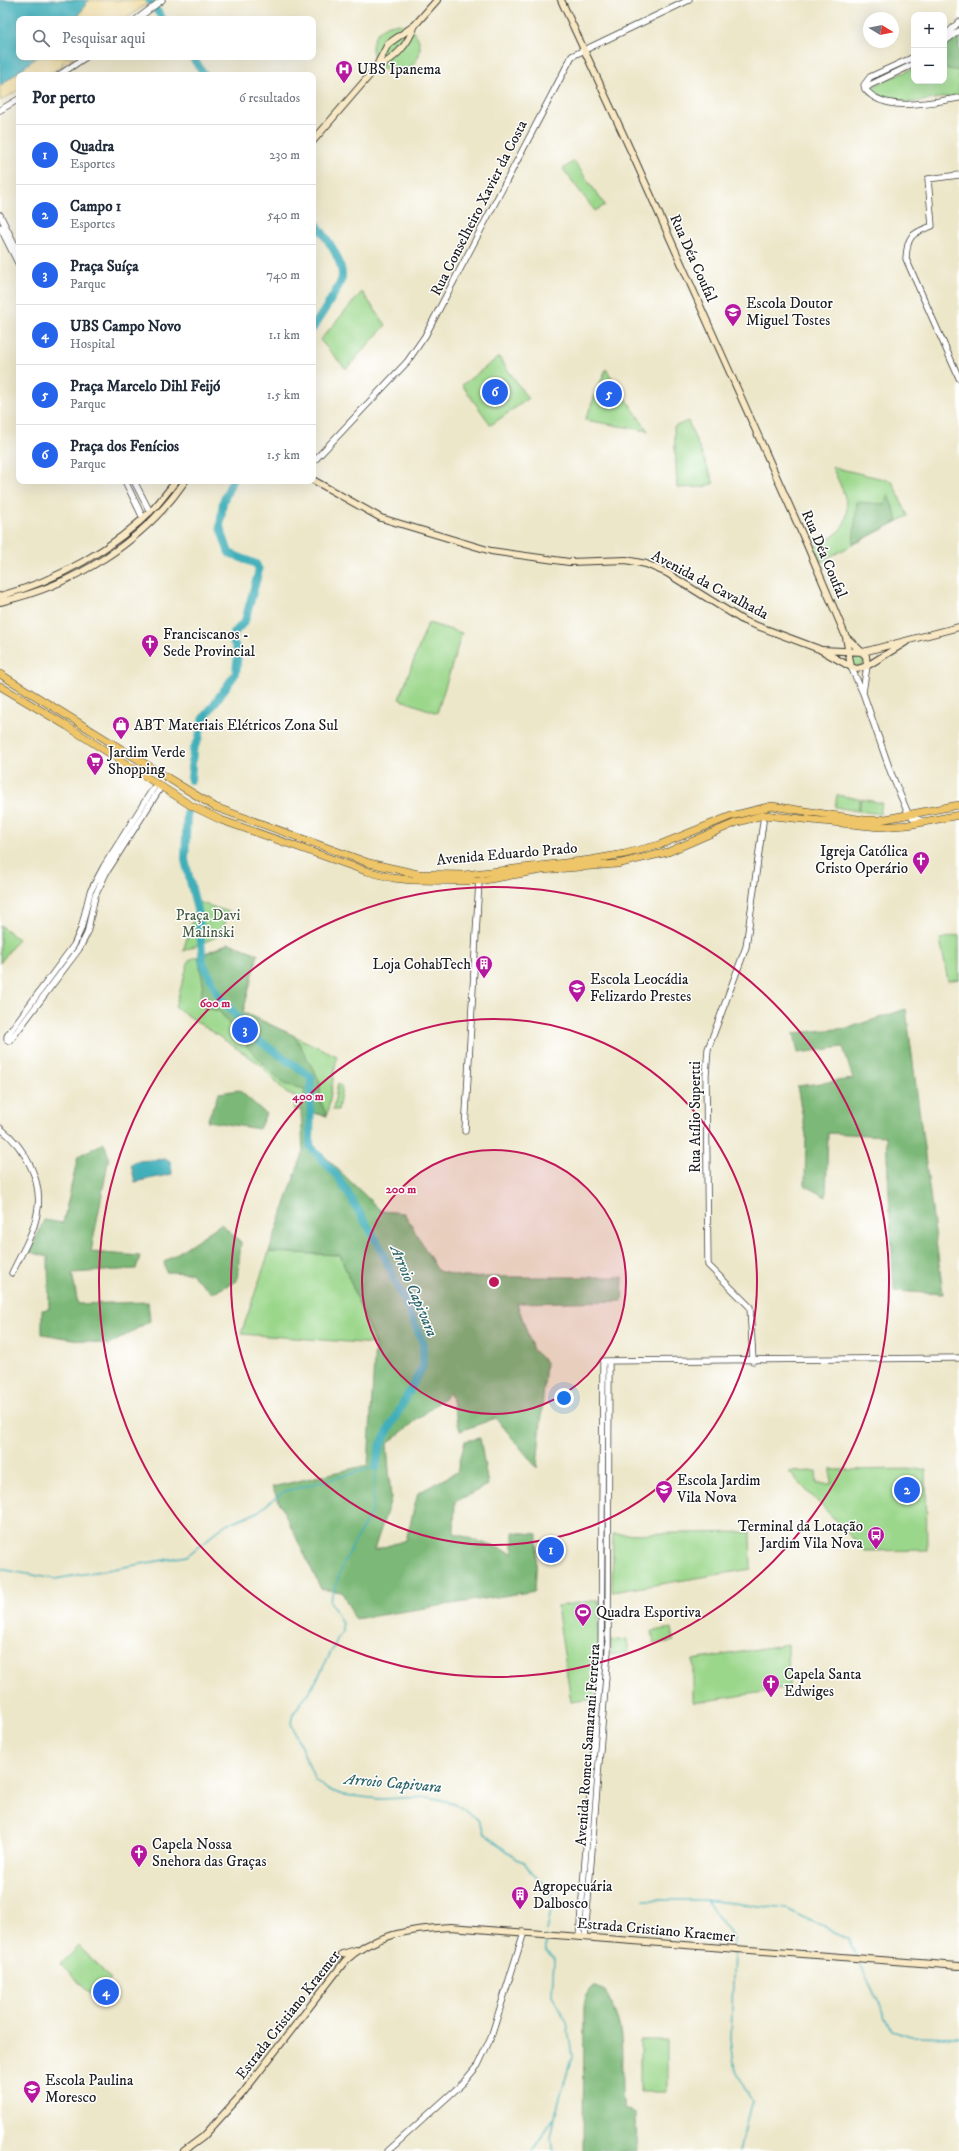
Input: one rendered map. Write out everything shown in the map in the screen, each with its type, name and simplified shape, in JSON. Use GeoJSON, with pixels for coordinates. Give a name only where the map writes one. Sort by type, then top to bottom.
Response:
{"type":"FeatureCollection","features":[{"type":"Feature","properties":{"kind":"main road"},"geometry":{"type":"LineString","coordinates":[[316,138],[375,69],[388,44],[415,25],[437,0]]}},
{"type":"Feature","properties":{"kind":"main road","name":"Rua Déa Coufal"},"geometry":{"type":"LineString","coordinates":[[561,0],[748,413],[847,639],[850,667]]}},
{"type":"Feature","properties":{"kind":"main road"},"geometry":{"type":"LineString","coordinates":[[375,69],[395,56],[410,38],[415,25]]}},
{"type":"Feature","properties":{"kind":"main road"},"geometry":{"type":"LineString","coordinates":[[403,32],[408,33],[410,38]]}},
{"type":"Feature","properties":{"kind":"main road"},"geometry":{"type":"LineString","coordinates":[[381,57],[382,62],[386,63]]}},
{"type":"Feature","properties":{"kind":"main road","name":"Avenida da Cavalhada"},"geometry":{"type":"LineString","coordinates":[[316,482],[381,518],[491,551],[569,562],[626,560],[646,564],[667,573],[744,621],[819,650],[850,667],[858,668],[867,666],[906,642]]}},
{"type":"Feature","properties":{"kind":"main road"},"geometry":{"type":"LineString","coordinates":[[0,596],[27,588],[85,560],[105,548],[150,512],[173,484]]}},
{"type":"Feature","properties":{"kind":"main road"},"geometry":{"type":"LineString","coordinates":[[0,602],[37,591],[72,576],[100,560],[143,529],[159,513],[183,484]]}},
{"type":"Feature","properties":{"kind":"main road","name":"Avenida da Cavalhada"},"geometry":{"type":"LineString","coordinates":[[819,650],[849,653],[862,652],[906,642],[959,626]]}},
{"type":"Feature","properties":{"kind":"main road"},"geometry":{"type":"LineString","coordinates":[[945,630],[959,631]]}},
{"type":"Feature","properties":{"kind":"main road"},"geometry":{"type":"LineString","coordinates":[[835,652],[841,649],[847,639]]}},
{"type":"Feature","properties":{"kind":"main road","name":"Rua Déa Coufal"},"geometry":{"type":"LineString","coordinates":[[847,639],[862,652],[868,660],[867,666]]}},
{"type":"Feature","properties":{"kind":"main road","name":"Avenida Eduardo Prado"},"geometry":{"type":"LineString","coordinates":[[0,674],[28,690],[156,772],[215,807],[369,863],[418,874],[479,873],[616,855],[657,846],[731,816],[772,806],[864,820],[880,820],[959,805]]}},
{"type":"Feature","properties":{"kind":"main road","name":"Avenida Eduardo Prado"},"geometry":{"type":"LineString","coordinates":[[0,686],[67,726],[158,786],[221,820],[366,871],[411,880],[479,881],[542,870],[617,864],[660,855],[735,823],[764,815],[878,827],[925,822],[959,815]]}},
{"type":"Feature","properties":{"kind":"main road"},"geometry":{"type":"LineString","coordinates":[[67,726],[71,722],[79,724]]}},
{"type":"Feature","properties":{"kind":"main road"},"geometry":{"type":"LineString","coordinates":[[156,772],[160,780],[158,786]]}},
{"type":"Feature","properties":{"kind":"main road"},"geometry":{"type":"LineString","coordinates":[[657,846],[660,855]]}},
{"type":"Feature","properties":{"kind":"main road"},"geometry":{"type":"LineString","coordinates":[[616,855],[617,864]]}},
{"type":"Feature","properties":{"kind":"main road"},"geometry":{"type":"LineString","coordinates":[[479,873],[479,881],[498,871]]}},
{"type":"Feature","properties":{"kind":"main road","name":"Estrada Cristiano Kraemer"},"geometry":{"type":"LineString","coordinates":[[184,2151],[203,2137],[242,2094],[345,1961],[358,1949],[391,1935],[416,1929],[450,1927],[524,1932],[738,1950],[959,1966]]}},
{"type":"Feature","properties":{"kind":"main road"},"geometry":{"type":"LineString","coordinates":[[342,1954],[358,1949]]}},
{"type":"Feature","properties":{"kind":"street"},"geometry":{"type":"LineString","coordinates":[[141,16],[162,0]]}},
{"type":"Feature","properties":{"kind":"street","name":"Rua Conselheiro Xavier da Costa"},"geometry":{"type":"LineString","coordinates":[[316,459],[407,362],[425,336],[572,56],[690,0]]}},
{"type":"Feature","properties":{"kind":"street"},"geometry":{"type":"LineString","coordinates":[[947,34],[959,22]]}},
{"type":"Feature","properties":{"kind":"street"},"geometry":{"type":"LineString","coordinates":[[947,40],[959,31]]}},
{"type":"Feature","properties":{"kind":"street"},"geometry":{"type":"LineString","coordinates":[[911,58],[870,77],[864,85],[868,94],[895,104],[912,105],[959,98]]}},
{"type":"Feature","properties":{"kind":"street"},"geometry":{"type":"LineString","coordinates":[[64,72],[82,60]]}},
{"type":"Feature","properties":{"kind":"street"},"geometry":{"type":"LineString","coordinates":[[865,89],[870,85],[911,65]]}},
{"type":"Feature","properties":{"kind":"street"},"geometry":{"type":"LineString","coordinates":[[0,110],[16,101]]}},
{"type":"Feature","properties":{"kind":"street"},"geometry":{"type":"LineString","coordinates":[[959,175],[928,179],[932,226],[917,231],[907,243],[906,259],[959,378]]}},
{"type":"Feature","properties":{"kind":"street"},"geometry":{"type":"LineString","coordinates":[[0,215],[16,247]]}},
{"type":"Feature","properties":{"kind":"street"},"geometry":{"type":"LineString","coordinates":[[0,227],[16,259]]}},
{"type":"Feature","properties":{"kind":"street"},"geometry":{"type":"LineString","coordinates":[[126,484],[143,518]]}},
{"type":"Feature","properties":{"kind":"street"},"geometry":{"type":"LineString","coordinates":[[136,484],[150,512]]}},
{"type":"Feature","properties":{"kind":"street","name":"Rua Déa Coufal"},"geometry":{"type":"LineString","coordinates":[[863,693],[867,666]]}},
{"type":"Feature","properties":{"kind":"street","name":"Rua Déa Coufal"},"geometry":{"type":"LineString","coordinates":[[850,667],[863,693],[891,773],[910,815]]}},
{"type":"Feature","properties":{"kind":"street"},"geometry":{"type":"LineString","coordinates":[[25,1015],[78,938],[90,892],[104,866],[158,786]]}},
{"type":"Feature","properties":{"kind":"street","name":"Rua Atílio Supertti"},"geometry":{"type":"LineString","coordinates":[[753,1361],[750,1307],[708,1265],[706,1075],[708,1049],[746,947],[764,815]]}},
{"type":"Feature","properties":{"kind":"street"},"geometry":{"type":"LineString","coordinates":[[910,815],[925,822]]}},
{"type":"Feature","properties":{"kind":"street"},"geometry":{"type":"LineString","coordinates":[[465,1131],[479,881]]}},
{"type":"Feature","properties":{"kind":"street"},"geometry":{"type":"LineString","coordinates":[[0,1128],[14,1140],[29,1162],[34,1175],[37,1195],[38,1212],[34,1227],[12,1273]]}},
{"type":"Feature","properties":{"kind":"street"},"geometry":{"type":"LineString","coordinates":[[753,1361],[959,1358]]}},
{"type":"Feature","properties":{"kind":"street","name":"Avenida Romeu Samarani Ferreira"},"geometry":{"type":"LineString","coordinates":[[582,1937],[608,1651],[605,1559],[606,1361],[753,1361]]}},
{"type":"Feature","properties":{"kind":"street"},"geometry":{"type":"LineString","coordinates":[[388,2151],[463,2083],[478,2065],[491,2036],[524,1932]]}},
{"type":"Feature","properties":{"kind":"green space"},"geometry":{"type":"Polygon","coordinates":[[[391,24],[401,24],[413,31],[420,43],[420,53],[413,65],[401,72],[391,72],[383,68],[376,61],[372,53],[372,43],[376,35],[383,28],[391,24]]]}},
{"type":"Feature","properties":{"kind":"green space"},"geometry":{"type":"Polygon","coordinates":[[[959,37],[959,95],[909,103],[869,93],[869,88],[911,69],[911,84],[947,84],[947,43],[959,37]]]}},
{"type":"Feature","properties":{"kind":"green space"},"geometry":{"type":"Polygon","coordinates":[[[959,37],[959,71],[947,69],[947,43],[954,38],[959,37]]]}},
{"type":"Feature","properties":{"kind":"green space"},"geometry":{"type":"Polygon","coordinates":[[[574,161],[605,205],[595,211],[563,169],[574,161]]]}},
{"type":"Feature","properties":{"kind":"green space"},"geometry":{"type":"Polygon","coordinates":[[[362,292],[386,325],[346,369],[320,340],[362,292]]]}},
{"type":"Feature","properties":{"kind":"green space"},"geometry":{"type":"Polygon","coordinates":[[[499,357],[528,399],[491,425],[462,385],[499,357]]]}},
{"type":"Feature","properties":{"kind":"green space"},"geometry":{"type":"Polygon","coordinates":[[[606,369],[648,431],[585,420],[606,369]]]}},
{"type":"Feature","properties":{"kind":"green space"},"geometry":{"type":"Polygon","coordinates":[[[688,421],[714,483],[704,487],[677,488],[674,427],[688,421]]]}},
{"type":"Feature","properties":{"kind":"green space"},"geometry":{"type":"Polygon","coordinates":[[[832,467],[892,481],[908,516],[820,562],[813,547],[837,533],[843,525],[846,517],[846,501],[832,467]]]}},
{"type":"Feature","properties":{"kind":"green space"},"geometry":{"type":"Polygon","coordinates":[[[888,494],[898,521],[853,544],[857,502],[885,504],[888,494]]]}},
{"type":"Feature","properties":{"kind":"green space"},"geometry":{"type":"Polygon","coordinates":[[[428,623],[462,633],[437,713],[399,699],[428,623]]]}},
{"type":"Feature","properties":{"kind":"green space"},"geometry":{"type":"Polygon","coordinates":[[[858,655],[862,657],[864,661],[862,665],[858,667],[854,665],[852,661],[854,657],[858,655]]]}},
{"type":"Feature","properties":{"kind":"green space"},"geometry":{"type":"Polygon","coordinates":[[[837,795],[860,799],[858,811],[835,807],[837,795]]]}},
{"type":"Feature","properties":{"kind":"green space"},"geometry":{"type":"Polygon","coordinates":[[[861,799],[882,803],[880,814],[859,811],[861,799]]]}},
{"type":"Feature","properties":{"kind":"green space","name":"Praça Davi Malinski"},"geometry":{"type":"Polygon","coordinates":[[[198,902],[229,912],[221,935],[183,951],[198,902]]]}},
{"type":"Feature","properties":{"kind":"green space"},"geometry":{"type":"Polygon","coordinates":[[[0,925],[18,939],[0,963],[0,925]]]}},
{"type":"Feature","properties":{"kind":"green space"},"geometry":{"type":"Polygon","coordinates":[[[959,935],[959,979],[948,981],[940,939],[959,935]]]}},
{"type":"Feature","properties":{"kind":"green space"},"geometry":{"type":"Polygon","coordinates":[[[229,943],[258,954],[243,1012],[337,1056],[327,1116],[294,1109],[296,1096],[287,1094],[260,1064],[175,1007],[189,960],[229,943]]]}},
{"type":"Feature","properties":{"kind":"green space"},"geometry":{"type":"Polygon","coordinates":[[[229,943],[258,954],[243,1012],[295,1036],[320,1082],[320,1100],[327,1116],[313,1113],[313,1145],[381,1211],[404,1213],[438,1271],[462,1277],[623,1277],[622,1301],[517,1303],[533,1350],[546,1362],[537,1468],[496,1418],[460,1431],[450,1393],[387,1444],[391,1499],[374,1550],[406,1540],[418,1493],[457,1472],[465,1441],[480,1438],[488,1485],[455,1502],[454,1533],[513,1553],[513,1532],[538,1534],[535,1591],[355,1619],[342,1592],[321,1589],[272,1487],[368,1465],[375,1344],[340,1255],[269,1252],[303,1151],[301,1111],[305,1089],[284,1084],[250,1050],[219,1011],[199,1006],[203,983],[198,957],[229,943]]]}},
{"type":"Feature","properties":{"kind":"green space"},"geometry":{"type":"Polygon","coordinates":[[[906,1009],[943,1294],[894,1291],[886,1136],[828,1133],[826,1197],[805,1186],[806,1135],[797,1086],[853,1079],[843,1047],[798,1053],[794,1033],[848,1028],[906,1009]]]}},
{"type":"Feature","properties":{"kind":"green space"},"geometry":{"type":"Polygon","coordinates":[[[338,1083],[342,1087],[338,1110],[333,1110],[338,1083]]]}},
{"type":"Feature","properties":{"kind":"green space"},"geometry":{"type":"Polygon","coordinates":[[[239,1090],[266,1114],[259,1129],[207,1121],[219,1093],[239,1090]]]}},
{"type":"Feature","properties":{"kind":"green space"},"geometry":{"type":"Polygon","coordinates":[[[104,1143],[109,1157],[91,1252],[140,1256],[136,1269],[72,1273],[78,1304],[148,1302],[150,1321],[109,1345],[42,1334],[42,1310],[49,1309],[48,1257],[30,1252],[44,1220],[63,1223],[78,1156],[104,1143]]]}},
{"type":"Feature","properties":{"kind":"green space"},"geometry":{"type":"Polygon","coordinates":[[[221,1224],[241,1242],[237,1281],[212,1293],[190,1273],[166,1272],[164,1262],[221,1224]]]}},
{"type":"Feature","properties":{"kind":"green space"},"geometry":{"type":"Polygon","coordinates":[[[269,1252],[340,1255],[375,1344],[241,1334],[269,1252]]]}},
{"type":"Feature","properties":{"kind":"green space"},"geometry":{"type":"Polygon","coordinates":[[[926,1469],[927,1550],[865,1551],[789,1472],[816,1471],[817,1484],[831,1484],[831,1470],[926,1469]]]}},
{"type":"Feature","properties":{"kind":"green space"},"geometry":{"type":"Polygon","coordinates":[[[750,1532],[751,1569],[612,1592],[613,1534],[750,1532]]]}},
{"type":"Feature","properties":{"kind":"green space"},"geometry":{"type":"Polygon","coordinates":[[[543,1545],[558,1546],[558,1554],[543,1553],[543,1545]]]}},
{"type":"Feature","properties":{"kind":"green space"},"geometry":{"type":"Polygon","coordinates":[[[599,1600],[599,1666],[594,1699],[571,1702],[557,1606],[599,1600]]]}},
{"type":"Feature","properties":{"kind":"green space","name":"Quadra Esportiva"},"geometry":{"type":"Polygon","coordinates":[[[672,1628],[674,1641],[654,1644],[652,1631],[672,1628]]]}},
{"type":"Feature","properties":{"kind":"green space"},"geometry":{"type":"Polygon","coordinates":[[[627,1639],[629,1652],[611,1655],[611,1641],[627,1639]]]}},
{"type":"Feature","properties":{"kind":"green space"},"geometry":{"type":"Polygon","coordinates":[[[788,1644],[789,1688],[693,1703],[693,1660],[788,1644]]]}},
{"type":"Feature","properties":{"kind":"green space"},"geometry":{"type":"Polygon","coordinates":[[[79,1946],[111,1979],[93,1997],[61,1964],[79,1946]]]}},
{"type":"Feature","properties":{"kind":"green space"},"geometry":{"type":"Polygon","coordinates":[[[594,1986],[605,1991],[615,2012],[619,2025],[622,2046],[622,2088],[624,2109],[636,2113],[637,2151],[583,2151],[584,2007],[586,1995],[594,1986]]]}},
{"type":"Feature","properties":{"kind":"green space"},"geometry":{"type":"Polygon","coordinates":[[[640,2040],[667,2040],[667,2092],[640,2092],[640,2040]]]}},
{"type":"Feature","properties":{"kind":"sand"},"geometry":{"type":"Polygon","coordinates":[[[88,0],[152,0],[130,16],[79,16],[88,0]]]}},
{"type":"Feature","properties":{"kind":"sand"},"geometry":{"type":"Polygon","coordinates":[[[33,60],[71,60],[67,63],[65,61],[62,63],[63,66],[52,72],[18,72],[33,60]]]}},
{"type":"Feature","properties":{"kind":"sand"},"geometry":{"type":"Polygon","coordinates":[[[16,73],[16,92],[0,101],[0,86],[16,73]]]}},
{"type":"Feature","properties":{"kind":"water"},"geometry":{"type":"Polygon","coordinates":[[[0,0],[88,0],[79,16],[16,16],[16,60],[33,60],[0,86],[0,0]]]}},
{"type":"Feature","properties":{"kind":"water"},"geometry":{"type":"Polygon","coordinates":[[[167,1159],[171,1162],[172,1174],[135,1182],[131,1164],[136,1161],[167,1159]]]}},
{"type":"Feature","properties":{"kind":"waterway","name":"Arroio Capivara"},"geometry":{"type":"LineString","coordinates":[[149,0],[161,16]]}},
{"type":"Feature","properties":{"kind":"waterway","name":"Arroio Capivara"},"geometry":{"type":"LineString","coordinates":[[194,60],[203,72]]}},
{"type":"Feature","properties":{"kind":"waterway","name":"Arroio Capivara"},"geometry":{"type":"LineString","coordinates":[[316,223],[336,254],[342,277],[334,295],[316,323]]}},
{"type":"Feature","properties":{"kind":"waterway","name":"Arroio Capivara"},"geometry":{"type":"LineString","coordinates":[[191,780],[193,750],[199,738],[202,721],[236,673],[238,652],[233,641],[234,633],[245,621],[259,570],[256,564],[229,553],[220,527],[223,502],[231,484]]}},
{"type":"Feature","properties":{"kind":"waterway","name":"Arroio Capivara"},"geometry":{"type":"LineString","coordinates":[[187,811],[185,860],[199,918],[203,963],[219,996],[258,1040],[311,1077],[310,1146],[338,1177],[379,1245],[423,1343],[423,1366],[380,1446],[376,1467]]}},
{"type":"Feature","properties":{"kind":"waterway","name":"Arroio Capivara"},"geometry":{"type":"LineString","coordinates":[[0,1569],[55,1579],[187,1556],[226,1524],[256,1513],[283,1492],[376,1467],[372,1511],[345,1560],[330,1601],[342,1623],[342,1631],[316,1681],[293,1714],[291,1723],[315,1780],[328,1790],[344,1795],[380,1799],[429,1797],[454,1803],[478,1820],[484,1833],[516,1859],[524,1862],[531,1872],[551,1892],[552,1904],[547,1931]]}},
{"type":"Feature","properties":{"kind":"waterway"},"geometry":{"type":"LineString","coordinates":[[551,1892],[568,1883]]}},
{"type":"Feature","properties":{"kind":"waterway"},"geometry":{"type":"LineString","coordinates":[[643,1900],[705,1900],[787,1909],[848,1939],[856,1956]]}},
{"type":"Feature","properties":{"kind":"waterway"},"geometry":{"type":"LineString","coordinates":[[706,1900],[734,1939],[734,1947]]}},
{"type":"Feature","properties":{"kind":"waterway","name":"Arroio Capivara"},"geometry":{"type":"LineString","coordinates":[[546,1937],[546,1951],[554,1959],[552,1996],[567,2022],[572,2056],[555,2116],[552,2133],[553,2151]]}},
{"type":"Feature","properties":{"kind":"waterway"},"geometry":{"type":"LineString","coordinates":[[734,1950],[731,2040],[735,2071],[752,2101],[739,2151]]}},
{"type":"Feature","properties":{"kind":"waterway"},"geometry":{"type":"LineString","coordinates":[[858,1960],[892,2030],[912,2036],[959,2037]]}},
{"type":"Feature","properties":{"kind":"waterway"},"geometry":{"type":"LineString","coordinates":[[532,2151],[554,2118]]}},
{"type":"Feature","properties":{"kind":"place","name":"UBS Ipanema"},"geometry":{"type":"Point","coordinates":[344,84]}},
{"type":"Feature","properties":{"kind":"place","name":"Escola Doutor Miguel Tostes"},"geometry":{"type":"Point","coordinates":[733,327]}},
{"type":"Feature","properties":{"kind":"place","name":"Praça dos Fenícios"},"geometry":{"type":"Point","coordinates":[495,392]}},
{"type":"Feature","properties":{"kind":"place","name":"Praça Marcelo Dihl Feijó"},"geometry":{"type":"Point","coordinates":[609,394]}},
{"type":"Feature","properties":{"kind":"place","name":"Franciscanos - Sede Provincial"},"geometry":{"type":"Point","coordinates":[150,658]}},
{"type":"Feature","properties":{"kind":"place","name":"ABT Materiais Elétricos Zona Sul"},"geometry":{"type":"Point","coordinates":[121,740]}},
{"type":"Feature","properties":{"kind":"place","name":"Jardim Verde Shopping"},"geometry":{"type":"Point","coordinates":[95,776]}},
{"type":"Feature","properties":{"kind":"place","name":"Igreja Católica Cristo Operário"},"geometry":{"type":"Point","coordinates":[921,875]}},
{"type":"Feature","properties":{"kind":"place","name":"Loja CohabTech"},"geometry":{"type":"Point","coordinates":[484,979]}},
{"type":"Feature","properties":{"kind":"place","name":"Escola Leocádia Felizardo Prestes"},"geometry":{"type":"Point","coordinates":[577,1003]}},
{"type":"Feature","properties":{"kind":"place","name":"Praça Suíça"},"geometry":{"type":"Point","coordinates":[245,1030]}},
{"type":"Feature","properties":{"kind":"place","name":"Campo 1"},"geometry":{"type":"Point","coordinates":[907,1490]}},
{"type":"Feature","properties":{"kind":"place","name":"Escola Jardim Vila Nova"},"geometry":{"type":"Point","coordinates":[664,1504]}},
{"type":"Feature","properties":{"kind":"place","name":"Quadra"},"geometry":{"type":"Point","coordinates":[551,1550]}},
{"type":"Feature","properties":{"kind":"place","name":"Terminal da Lotação Jardim Vila Nova"},"geometry":{"type":"Point","coordinates":[876,1550]}},
{"type":"Feature","properties":{"kind":"place","name":"Quadra Esportiva"},"geometry":{"type":"Point","coordinates":[583,1627]}},
{"type":"Feature","properties":{"kind":"place","name":"Capela Santa Edwiges"},"geometry":{"type":"Point","coordinates":[771,1698]}},
{"type":"Feature","properties":{"kind":"place","name":"Capela Nossa Snehora das Graças"},"geometry":{"type":"Point","coordinates":[139,1868]}},
{"type":"Feature","properties":{"kind":"place","name":"Agropecuária Dalbosco"},"geometry":{"type":"Point","coordinates":[520,1910]}},
{"type":"Feature","properties":{"kind":"place","name":"UBS Campo Novo"},"geometry":{"type":"Point","coordinates":[106,1992]}},
{"type":"Feature","properties":{"kind":"place","name":"Escola Paulina Moresco"},"geometry":{"type":"Point","coordinates":[32,2104]}}]}
